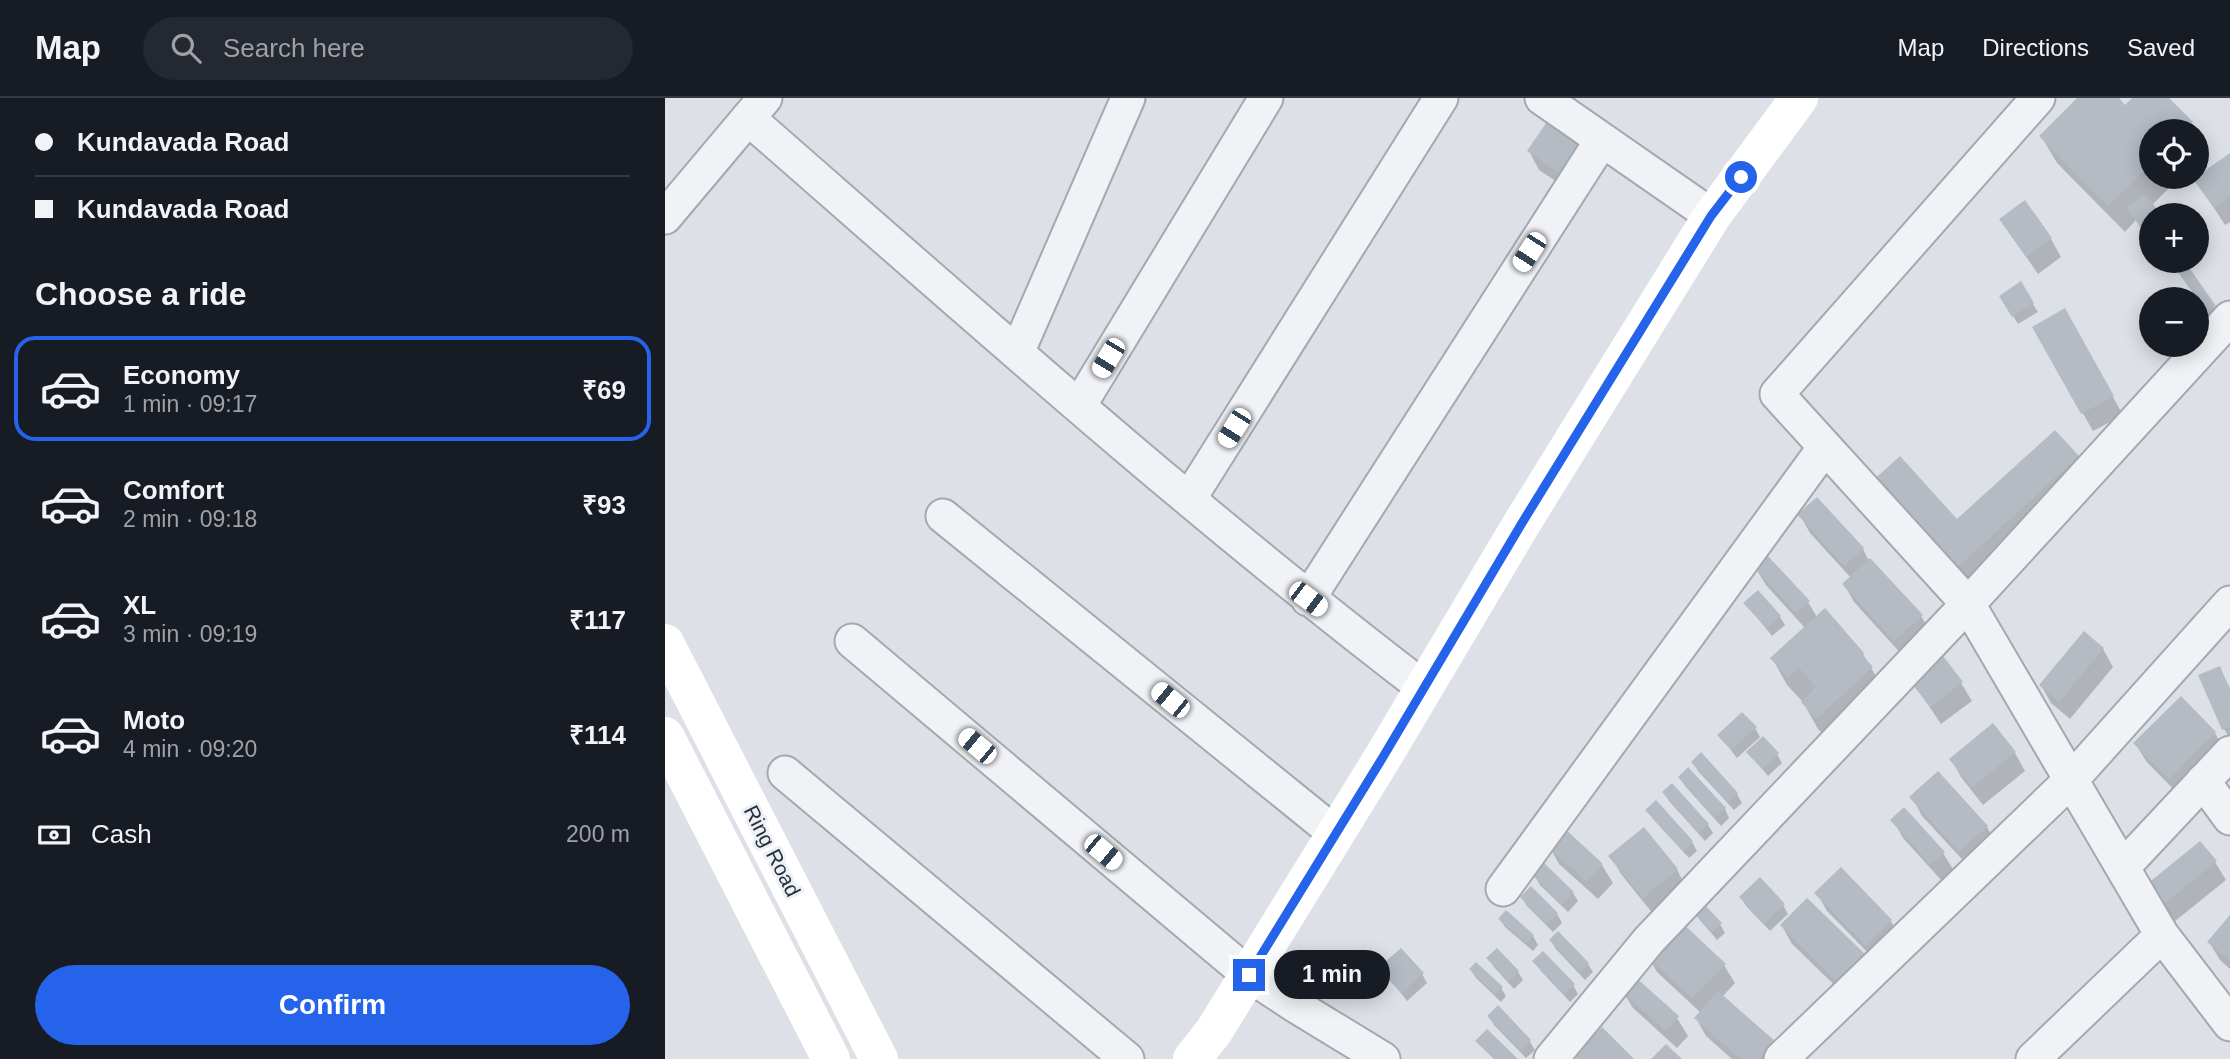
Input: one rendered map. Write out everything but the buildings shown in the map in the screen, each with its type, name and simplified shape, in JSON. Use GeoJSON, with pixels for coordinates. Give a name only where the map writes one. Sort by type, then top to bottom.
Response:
{"type":"FeatureCollection","features":[{"type":"Feature","properties":{"kind":"street"},"geometry":{"type":"LineString","coordinates":[[1017,353],[1128,98]]}},
{"type":"Feature","properties":{"kind":"street"},"geometry":{"type":"LineString","coordinates":[[1079,406],[1266,98]]}},
{"type":"Feature","properties":{"kind":"street"},"geometry":{"type":"LineString","coordinates":[[1189,499],[1441,98]]}},
{"type":"Feature","properties":{"kind":"street"},"geometry":{"type":"LineString","coordinates":[[1542,98],[1711,216]]}},
{"type":"Feature","properties":{"kind":"street"},"geometry":{"type":"LineString","coordinates":[[1192,1059],[1214,1031],[1336,834],[1522,523],[1711,216],[1799,98]]}},
{"type":"Feature","properties":{"kind":"street"},"geometry":{"type":"LineString","coordinates":[[2038,98],[1777,394],[1969,604],[2162,935],[2230,1024]]}},
{"type":"Feature","properties":{"kind":"street"},"geometry":{"type":"LineString","coordinates":[[665,218],[757,108],[1017,353],[1308,599],[1424,688]]}},
{"type":"Feature","properties":{"kind":"street"},"geometry":{"type":"LineString","coordinates":[[1308,599],[1602,140]]}},
{"type":"Feature","properties":{"kind":"street"},"geometry":{"type":"LineString","coordinates":[[1551,1059],[1649,940],[1969,604],[2230,318]]}},
{"type":"Feature","properties":{"kind":"street"},"geometry":{"type":"LineString","coordinates":[[1503,890],[1825,447]]}},
{"type":"Feature","properties":{"kind":"street"},"geometry":{"type":"LineString","coordinates":[[943,516],[1336,834]]}},
{"type":"Feature","properties":{"kind":"street"},"geometry":{"type":"LineString","coordinates":[[1781,1059],[2071,779],[2230,603]]}},
{"type":"Feature","properties":{"kind":"street"},"geometry":{"type":"LineString","coordinates":[[852,641],[1249,975],[1383,1059]]}},
{"type":"Feature","properties":{"kind":"street","name":"Ring Road"},"geometry":{"type":"LineString","coordinates":[[665,643],[879,1059]]}},
{"type":"Feature","properties":{"kind":"street","name":"Ring Road"},"geometry":{"type":"LineString","coordinates":[[667,745],[831,1059]]}},
{"type":"Feature","properties":{"kind":"street"},"geometry":{"type":"LineString","coordinates":[[2123,867],[2230,752]]}},
{"type":"Feature","properties":{"kind":"street"},"geometry":{"type":"LineString","coordinates":[[785,774],[1128,1059]]}},
{"type":"Feature","properties":{"kind":"street"},"geometry":{"type":"LineString","coordinates":[[2203,781],[2230,818]]}},
{"type":"Feature","properties":{"kind":"street"},"geometry":{"type":"LineString","coordinates":[[2033,1059],[2162,935]]}},
{"type":"Feature","properties":{"kind":"route"},"geometry":{"type":"LineString","coordinates":[[1249,975],[1711,216],[1741,177]]}}]}
